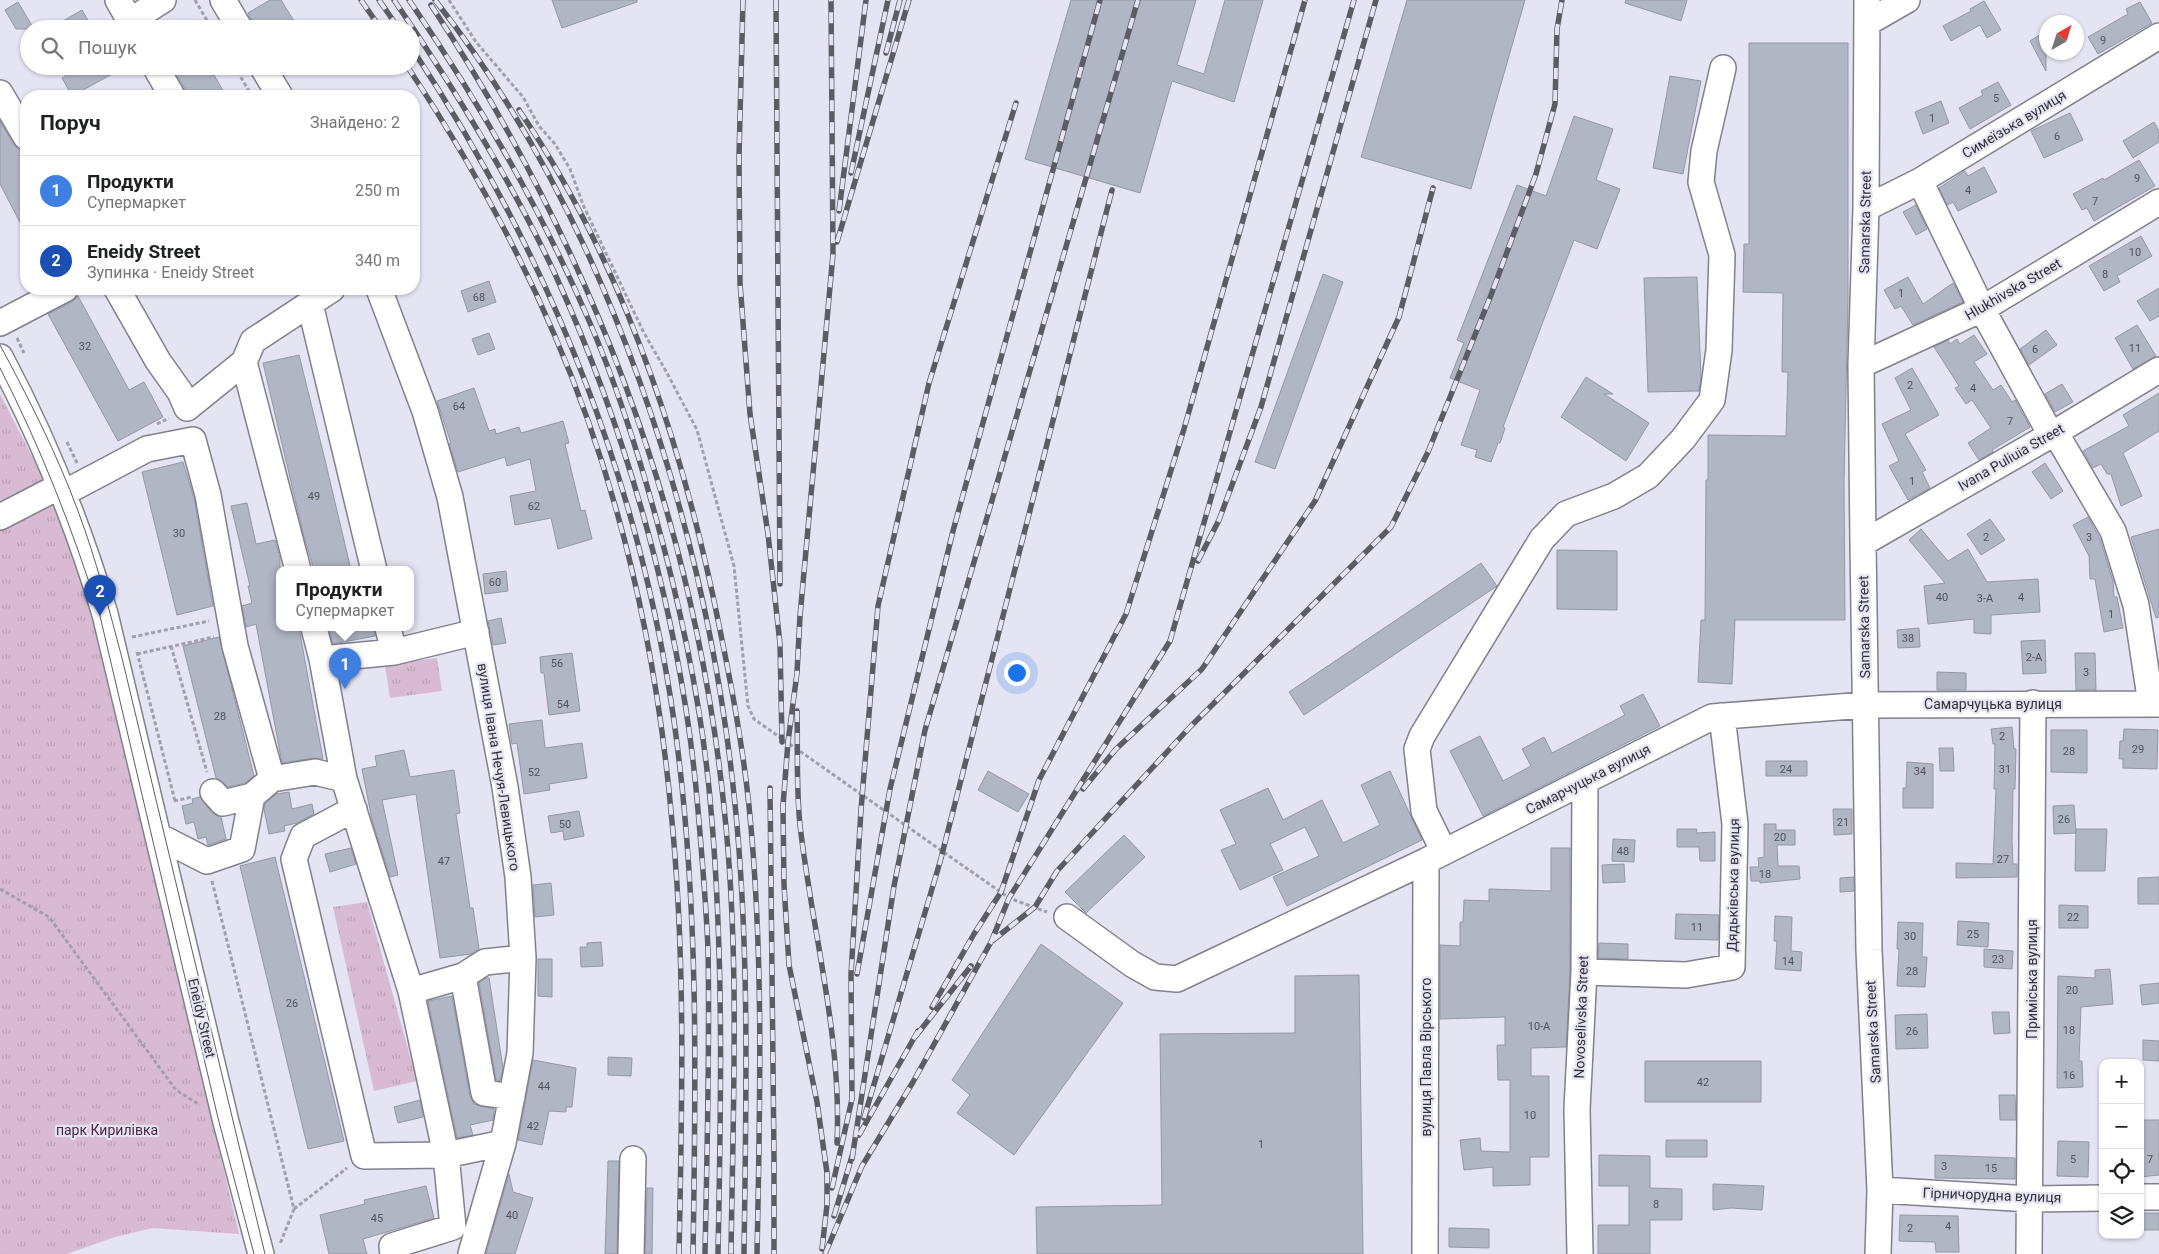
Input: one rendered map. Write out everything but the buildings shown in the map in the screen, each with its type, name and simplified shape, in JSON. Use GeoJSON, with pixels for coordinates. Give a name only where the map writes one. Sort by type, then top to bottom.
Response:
{"type":"FeatureCollection","features":[{"type":"Feature","properties":{"kind":"street"},"geometry":{"type":"LineString","coordinates":[[128,16],[163,0]]}},
{"type":"Feature","properties":{"kind":"street"},"geometry":{"type":"LineString","coordinates":[[223,0],[235,20]]}},
{"type":"Feature","properties":{"kind":"street"},"geometry":{"type":"LineString","coordinates":[[1867,11],[1907,0]]}},
{"type":"Feature","properties":{"kind":"street","name":"Samarska Street"},"geometry":{"type":"LineString","coordinates":[[1867,11],[1866,208],[1862,365],[1863,543],[1869,950],[1880,1190],[1878,1254]]}},
{"type":"Feature","properties":{"kind":"street","name":"Симеїзька вулиця"},"geometry":{"type":"LineString","coordinates":[[1866,208],[1920,181],[2159,36]]}},
{"type":"Feature","properties":{"kind":"street"},"geometry":{"type":"LineString","coordinates":[[1435,856],[1424,811],[1417,749],[1422,736],[1542,539],[1566,514],[1614,496],[1648,476],[1683,439],[1712,400],[1719,350],[1722,255],[1701,182],[1704,151],[1722,68]]}},
{"type":"Feature","properties":{"kind":"street"},"geometry":{"type":"LineString","coordinates":[[160,75],[169,90]]}},
{"type":"Feature","properties":{"kind":"street"},"geometry":{"type":"LineString","coordinates":[[267,75],[276,90]]}},
{"type":"Feature","properties":{"kind":"street"},"geometry":{"type":"LineString","coordinates":[[0,93],[20,127]]}},
{"type":"Feature","properties":{"kind":"street"},"geometry":{"type":"LineString","coordinates":[[1920,181],[1982,309],[2053,434],[2113,531],[2136,605],[2155,704]]}},
{"type":"Feature","properties":{"kind":"street","name":"Hlukhivska Street"},"geometry":{"type":"LineString","coordinates":[[1862,365],[1982,309],[2159,202]]}},
{"type":"Feature","properties":{"kind":"street"},"geometry":{"type":"LineString","coordinates":[[0,323],[54,295]]}},
{"type":"Feature","properties":{"kind":"street"},"geometry":{"type":"LineString","coordinates":[[120,295],[158,361],[180,392],[187,408],[193,440],[208,495],[231,625],[272,779]]}},
{"type":"Feature","properties":{"kind":"street"},"geometry":{"type":"LineString","coordinates":[[187,408],[244,362],[253,341],[323,295]]}},
{"type":"Feature","properties":{"kind":"street","name":"вулиця Івана Нечуя-Левицького"},"geometry":{"type":"LineString","coordinates":[[381,295],[425,411],[447,489],[506,786],[518,877],[523,958],[520,1053],[503,1143],[471,1254]]}},
{"type":"Feature","properties":{"kind":"street"},"geometry":{"type":"LineString","coordinates":[[310,304],[373,566]]}},
{"type":"Feature","properties":{"kind":"street","name":"Eneidy Street"},"geometry":{"type":"LineString","coordinates":[[0,357],[21,397],[62,490],[91,570],[114,650],[226,1122],[270,1250]]}},
{"type":"Feature","properties":{"kind":"street"},"geometry":{"type":"LineString","coordinates":[[244,362],[297,566]]}},
{"type":"Feature","properties":{"kind":"street","name":"Ivana Puliuia Street"},"geometry":{"type":"LineString","coordinates":[[1863,543],[2053,434],[2159,370]]}},
{"type":"Feature","properties":{"kind":"street"},"geometry":{"type":"LineString","coordinates":[[0,517],[62,490],[147,449],[193,440]]}},
{"type":"Feature","properties":{"kind":"street"},"geometry":{"type":"LineString","coordinates":[[315,631],[322,658],[344,779],[411,991],[446,1155],[453,1227],[392,1246],[393,1254]]}},
{"type":"Feature","properties":{"kind":"street"},"geometry":{"type":"LineString","coordinates":[[389,631],[394,652]]}},
{"type":"Feature","properties":{"kind":"street"},"geometry":{"type":"LineString","coordinates":[[322,658],[394,652],[476,632]]}},
{"type":"Feature","properties":{"kind":"street","name":"Приміська вулиця"},"geometry":{"type":"LineString","coordinates":[[2030,1254],[2033,703]]}},
{"type":"Feature","properties":{"kind":"street","name":"Самарчуцька вулиця"},"geometry":{"type":"LineString","coordinates":[[1068,917],[1132,964],[1155,977],[1177,979],[1435,856],[1712,717],[1865,705],[2155,704]]}},
{"type":"Feature","properties":{"kind":"street","name":"Дядьківська вулиця"},"geometry":{"type":"LineString","coordinates":[[1584,972],[1686,975],[1732,967],[1736,824],[1722,716]]}},
{"type":"Feature","properties":{"kind":"street"},"geometry":{"type":"LineString","coordinates":[[213,792],[223,803],[252,796],[272,779],[315,772],[344,779]]}},
{"type":"Feature","properties":{"kind":"street","name":"Novoselivska Street"},"geometry":{"type":"LineString","coordinates":[[1580,1254],[1577,1109],[1584,972],[1586,781]]}},
{"type":"Feature","properties":{"kind":"street"},"geometry":{"type":"LineString","coordinates":[[160,841],[166,840],[207,861],[242,848],[252,796]]}},
{"type":"Feature","properties":{"kind":"street"},"geometry":{"type":"LineString","coordinates":[[354,809],[303,836],[294,859],[364,1156],[446,1155],[503,1143]]}},
{"type":"Feature","properties":{"kind":"street","name":"вулиця Павла Вірського"},"geometry":{"type":"LineString","coordinates":[[1426,1254],[1435,856]]}},
{"type":"Feature","properties":{"kind":"street"},"geometry":{"type":"LineString","coordinates":[[411,991],[463,976],[485,962],[523,958]]}},
{"type":"Feature","properties":{"kind":"street"},"geometry":{"type":"LineString","coordinates":[[463,976],[484,1093],[512,1097]]}},
{"type":"Feature","properties":{"kind":"street"},"geometry":{"type":"LineString","coordinates":[[630,1254],[633,1159]]}},
{"type":"Feature","properties":{"kind":"street","name":"Гірничорудна вулиця"},"geometry":{"type":"LineString","coordinates":[[1880,1190],[2030,1199],[2099,1198]]}},
{"type":"Feature","properties":{"kind":"street"},"geometry":{"type":"LineString","coordinates":[[2144,1197],[2159,1197]]}},
{"type":"Feature","properties":{"kind":"path"},"geometry":{"type":"LineString","coordinates":[[195,0],[207,20]]}},
{"type":"Feature","properties":{"kind":"path"},"geometry":{"type":"LineString","coordinates":[[449,0],[476,42],[522,97],[539,126],[555,144],[570,169],[584,207],[644,333],[697,430],[734,566],[748,706],[754,718],[1009,898],[1043,912],[1068,917]]}},
{"type":"Feature","properties":{"kind":"path"},"geometry":{"type":"LineString","coordinates":[[239,75],[248,90]]}},
{"type":"Feature","properties":{"kind":"path"},"geometry":{"type":"LineString","coordinates":[[114,650],[171,646],[231,625]]}},
{"type":"Feature","properties":{"kind":"path"},"geometry":{"type":"LineString","coordinates":[[114,650],[231,625]]}},
{"type":"Feature","properties":{"kind":"path"},"geometry":{"type":"LineString","coordinates":[[152,806],[213,792],[171,646]]}},
{"type":"Feature","properties":{"kind":"path"},"geometry":{"type":"LineString","coordinates":[[207,861],[294,1209]]}},
{"type":"Feature","properties":{"kind":"path"},"geometry":{"type":"LineString","coordinates":[[0,889],[49,917],[176,1090],[226,1122]]}},
{"type":"Feature","properties":{"kind":"path"},"geometry":{"type":"LineString","coordinates":[[270,1250],[294,1209],[364,1156]]}},
{"type":"Feature","properties":{"kind":"green space","name":"парк Кирилівка"},"geometry":{"type":"Polygon","coordinates":[[[0,394],[54,499],[89,600],[239,1234],[153,1228],[115,1237],[67,1254],[0,1254],[0,394]]]}},
{"type":"Feature","properties":{"kind":"green space"},"geometry":{"type":"Polygon","coordinates":[[[437,658],[442,691],[390,698],[385,665],[437,658]]]}},
{"type":"Feature","properties":{"kind":"green space"},"geometry":{"type":"Polygon","coordinates":[[[367,902],[417,1081],[374,1091],[333,907],[367,902]]]}},
{"type":"Feature","properties":{"kind":"tram line"},"geometry":{"type":"LineString","coordinates":[[0,345],[32,406],[70,490],[85,529],[102,584],[122,658],[265,1254]]}},
{"type":"Feature","properties":{"kind":"tram line"},"geometry":{"type":"LineString","coordinates":[[0,368],[29,428],[55,490],[79,552],[100,616],[218,1118],[254,1254]]}},
{"type":"Feature","properties":{"kind":"railway"},"geometry":{"type":"LineString","coordinates":[[361,0],[375,20]]}},
{"type":"Feature","properties":{"kind":"railway"},"geometry":{"type":"LineString","coordinates":[[379,0],[393,20]]}},
{"type":"Feature","properties":{"kind":"railway"},"geometry":{"type":"LineString","coordinates":[[394,0],[407,20]]}},
{"type":"Feature","properties":{"kind":"railway"},"geometry":{"type":"LineString","coordinates":[[409,0],[484,117],[530,198],[571,281],[600,347],[626,419],[666,554],[683,626],[697,699],[711,810],[720,976],[718,1254]]}},
{"type":"Feature","properties":{"kind":"railway"},"geometry":{"type":"LineString","coordinates":[[435,0],[496,86],[551,179],[599,278],[639,381],[673,486],[701,592],[721,699],[735,804],[740,860],[746,1029],[744,1254]]}},
{"type":"Feature","properties":{"kind":"railway"},"geometry":{"type":"LineString","coordinates":[[743,0],[739,156],[740,283],[750,414],[768,534],[780,644],[782,742]]}},
{"type":"Feature","properties":{"kind":"railway"},"geometry":{"type":"LineString","coordinates":[[776,0],[780,584]]}},
{"type":"Feature","properties":{"kind":"railway"},"geometry":{"type":"LineString","coordinates":[[822,1249],[827,1205],[827,1173],[817,1102],[789,965],[784,885],[783,806],[788,742],[797,673],[800,616],[833,254],[831,0]]}},
{"type":"Feature","properties":{"kind":"railway"},"geometry":{"type":"LineString","coordinates":[[839,211],[866,0]]}},
{"type":"Feature","properties":{"kind":"railway"},"geometry":{"type":"LineString","coordinates":[[851,173],[888,0]]}},
{"type":"Feature","properties":{"kind":"railway"},"geometry":{"type":"LineString","coordinates":[[886,53],[900,0]]}},
{"type":"Feature","properties":{"kind":"railway"},"geometry":{"type":"LineString","coordinates":[[837,242],[909,0]]}},
{"type":"Feature","properties":{"kind":"railway"},"geometry":{"type":"LineString","coordinates":[[857,974],[890,789],[953,531],[1100,0]]}},
{"type":"Feature","properties":{"kind":"railway"},"geometry":{"type":"LineString","coordinates":[[852,1159],[894,886],[925,730],[1138,0]]}},
{"type":"Feature","properties":{"kind":"railway"},"geometry":{"type":"LineString","coordinates":[[932,1007],[974,934],[1001,892],[1039,780],[1126,614],[1184,429],[1305,0]]}},
{"type":"Feature","properties":{"kind":"railway"},"geometry":{"type":"LineString","coordinates":[[825,1254],[862,1166],[913,1082],[991,942],[1009,898],[1170,641],[1354,0]]}},
{"type":"Feature","properties":{"kind":"railway"},"geometry":{"type":"LineString","coordinates":[[1198,561],[1219,520],[1261,407],[1376,0]]}},
{"type":"Feature","properties":{"kind":"railway"},"geometry":{"type":"LineString","coordinates":[[992,941],[1035,907],[1057,871],[1191,726],[1391,527],[1428,452],[1491,295],[1536,174],[1555,104],[1557,29],[1562,0]]}},
{"type":"Feature","properties":{"kind":"railway"},"geometry":{"type":"LineString","coordinates":[[431,5],[488,97],[540,192],[586,289],[626,388],[660,490],[688,594],[709,699],[724,807],[729,863],[734,974],[731,1254]]}},
{"type":"Feature","properties":{"kind":"railway"},"geometry":{"type":"LineString","coordinates":[[420,39],[500,168],[555,274],[607,402],[649,536],[666,604],[691,742],[707,932],[709,987],[705,1254]]}},
{"type":"Feature","properties":{"kind":"railway"},"geometry":{"type":"LineString","coordinates":[[420,61],[460,125],[505,204],[545,286],[580,369],[611,455],[637,542],[658,630],[674,721],[682,787],[692,921],[695,1054],[693,1254]]}},
{"type":"Feature","properties":{"kind":"railway"},"geometry":{"type":"LineString","coordinates":[[413,75],[468,163],[505,230],[554,334],[598,449],[616,508],[645,628],[664,750],[676,866],[679,921],[682,1032],[679,1254]]}},
{"type":"Feature","properties":{"kind":"railway"},"geometry":{"type":"LineString","coordinates":[[832,1188],[852,1099],[851,974],[861,810],[878,606],[929,383],[1016,103]]}},
{"type":"Feature","properties":{"kind":"railway"},"geometry":{"type":"LineString","coordinates":[[519,110],[556,169],[590,231],[619,294],[645,359],[668,426],[688,494],[720,630],[744,762],[754,862],[760,1030],[757,1254]]}},
{"type":"Feature","properties":{"kind":"railway"},"geometry":{"type":"LineString","coordinates":[[1083,789],[1116,749],[1202,669],[1315,501],[1399,317],[1433,188]]}},
{"type":"Feature","properties":{"kind":"railway"},"geometry":{"type":"LineString","coordinates":[[864,1118],[940,862],[1112,190]]}},
{"type":"Feature","properties":{"kind":"railway"},"geometry":{"type":"LineString","coordinates":[[797,711],[800,825],[831,1023],[835,1063],[837,1143]]}},
{"type":"Feature","properties":{"kind":"railway"},"geometry":{"type":"LineString","coordinates":[[770,788],[774,1254]]}},
{"type":"Feature","properties":{"kind":"railway"},"geometry":{"type":"LineString","coordinates":[[915,1037],[971,966]]}},
{"type":"Feature","properties":{"kind":"railway"},"geometry":{"type":"LineString","coordinates":[[859,1135],[918,1031]]}},
{"type":"Feature","properties":{"kind":"railway"},"geometry":{"type":"LineString","coordinates":[[834,1216],[853,1153]]}},
{"type":"Feature","properties":{"kind":"place","name":"Eneidy Street"},"geometry":{"type":"Point","coordinates":[100,616]}},
{"type":"Feature","properties":{"kind":"place","name":"Продукти"},"geometry":{"type":"Point","coordinates":[345,689]}}]}
